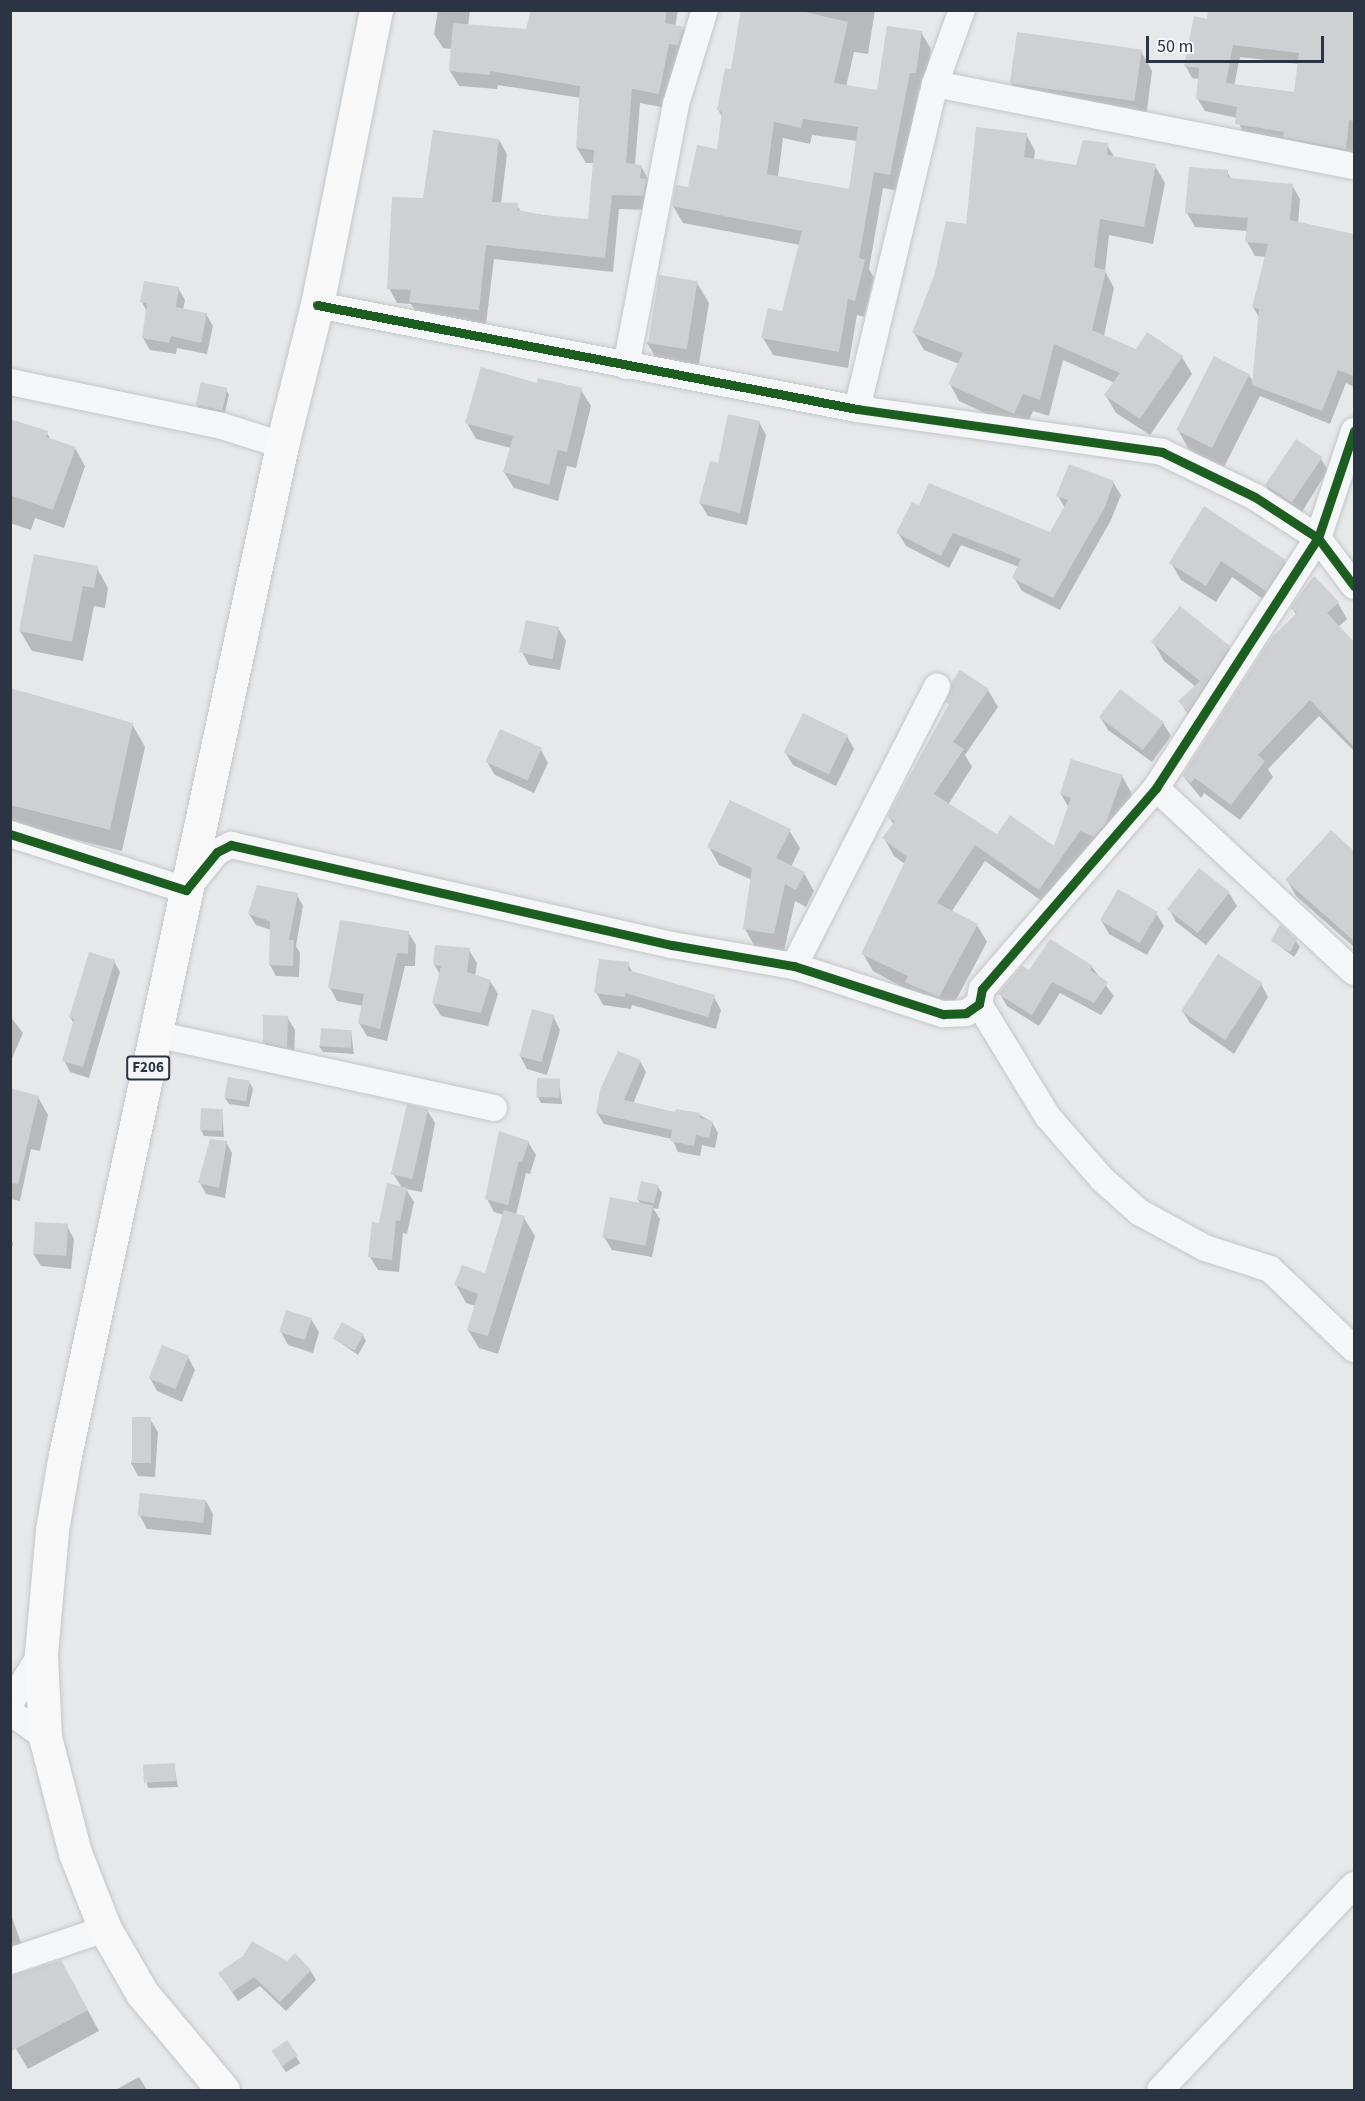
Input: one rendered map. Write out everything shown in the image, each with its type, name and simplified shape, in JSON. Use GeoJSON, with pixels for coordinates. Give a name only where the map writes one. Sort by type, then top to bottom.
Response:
{"type":"FeatureCollection","features":[{"type":"Feature","properties":{"kind":"main road","name":"F206"},"geometry":{"type":"LineString","coordinates":[[223,2091],[142,1993],[105,1929],[75,1853],[45,1737],[41,1654],[52,1530],[65,1455],[282,445],[317,305],[376,10]]}},
{"type":"Feature","properties":{"kind":"street"},"geometry":{"type":"LineString","coordinates":[[626,366],[676,104],[705,10]]}},
{"type":"Feature","properties":{"kind":"street"},"geometry":{"type":"LineString","coordinates":[[857,409],[935,84],[962,10]]}},
{"type":"Feature","properties":{"kind":"street"},"geometry":{"type":"LineString","coordinates":[[935,84],[1354,166]]}},
{"type":"Feature","properties":{"kind":"street"},"geometry":{"type":"LineString","coordinates":[[317,305],[857,409],[1162,452],[1256,497],[1318,538],[1354,586]]}},
{"type":"Feature","properties":{"kind":"street"},"geometry":{"type":"LineString","coordinates":[[10,382],[222,426],[282,445]]}},
{"type":"Feature","properties":{"kind":"street"},"geometry":{"type":"LineString","coordinates":[[1354,431],[1318,538],[1156,788],[982,989],[979,1005],[1048,1117],[1117,1192],[1139,1212],[1205,1248],[1270,1269],[1354,1349]]}},
{"type":"Feature","properties":{"kind":"street"},"geometry":{"type":"LineString","coordinates":[[794,966],[937,686]]}},
{"type":"Feature","properties":{"kind":"street"},"geometry":{"type":"LineString","coordinates":[[1156,788],[1354,972]]}},
{"type":"Feature","properties":{"kind":"street"},"geometry":{"type":"LineString","coordinates":[[10,834],[186,890],[218,852],[231,845],[672,945],[794,966],[943,1014],[966,1013],[979,1005]]}},
{"type":"Feature","properties":{"kind":"street"},"geometry":{"type":"LineString","coordinates":[[155,1034],[494,1108]]}},
{"type":"Feature","properties":{"kind":"street"},"geometry":{"type":"LineString","coordinates":[[10,1704],[41,1654]]}},
{"type":"Feature","properties":{"kind":"street"},"geometry":{"type":"LineString","coordinates":[[10,1712],[45,1737]]}},
{"type":"Feature","properties":{"kind":"street"},"geometry":{"type":"LineString","coordinates":[[1160,2091],[1354,1885]]}},
{"type":"Feature","properties":{"kind":"street"},"geometry":{"type":"LineString","coordinates":[[10,1961],[105,1929]]}},
{"type":"Feature","properties":{"kind":"building"},"geometry":{"type":"Polygon","coordinates":[[[531,10],[667,10],[665,23],[684,27],[678,45],[669,44],[659,94],[632,89],[626,163],[642,165],[640,178],[646,179],[643,196],[612,195],[605,258],[486,245],[479,310],[409,302],[411,290],[387,289],[392,197],[423,198],[433,130],[499,139],[492,202],[518,203],[518,210],[543,215],[588,219],[594,150],[576,148],[580,86],[490,71],[490,75],[449,71],[453,23],[526,29],[531,10]]]}},
{"type":"Feature","properties":{"kind":"building"},"geometry":{"type":"Polygon","coordinates":[[[741,10],[797,10],[848,22],[834,83],[877,90],[887,26],[922,31],[916,73],[910,73],[890,175],[874,172],[859,258],[865,260],[855,301],[848,299],[839,352],[761,338],[768,308],[782,311],[802,231],[672,206],[676,185],[688,187],[697,145],[717,149],[722,112],[717,110],[725,68],[731,69],[741,10]],[[803,119],[801,128],[774,122],[767,174],[849,189],[858,127],[803,119]]]}},
{"type":"Feature","properties":{"kind":"building"},"geometry":{"type":"Polygon","coordinates":[[[1208,10],[1354,10],[1354,121],[1349,120],[1346,149],[1283,137],[1284,132],[1235,124],[1237,107],[1196,99],[1199,68],[1184,66],[1194,16],[1207,19],[1208,10]],[[1233,45],[1226,83],[1294,92],[1299,53],[1233,45]]]}},
{"type":"Feature","properties":{"kind":"building"},"geometry":{"type":"Polygon","coordinates":[[[1017,32],[1142,50],[1135,101],[1010,83],[1017,32]]]}},
{"type":"Feature","properties":{"kind":"building"},"geometry":{"type":"Polygon","coordinates":[[[976,127],[1027,133],[1024,157],[1076,165],[1083,140],[1108,143],[1107,155],[1156,164],[1144,227],[1100,219],[1094,267],[1106,270],[1092,330],[1136,349],[1147,332],[1183,356],[1140,419],[1104,395],[1120,373],[1054,344],[1040,400],[1023,394],[1014,414],[948,384],[963,353],[912,333],[935,273],[946,221],[966,224],[976,127]]]}},
{"type":"Feature","properties":{"kind":"building"},"geometry":{"type":"Polygon","coordinates":[[[1189,167],[1228,170],[1228,178],[1293,184],[1290,220],[1354,234],[1354,376],[1338,370],[1322,411],[1252,385],[1259,309],[1252,307],[1268,244],[1245,242],[1248,218],[1185,213],[1189,167]]]}},
{"type":"Feature","properties":{"kind":"building"},"geometry":{"type":"Polygon","coordinates":[[[659,275],[698,281],[687,349],[648,343],[659,275]]]}},
{"type":"Feature","properties":{"kind":"building"},"geometry":{"type":"Polygon","coordinates":[[[144,281],[179,287],[176,307],[207,313],[201,343],[171,336],[169,343],[142,338],[147,303],[140,302],[144,281]]]}},
{"type":"Feature","properties":{"kind":"building"},"geometry":{"type":"Polygon","coordinates":[[[1214,356],[1250,374],[1212,448],[1176,430],[1214,356]]]}},
{"type":"Feature","properties":{"kind":"building"},"geometry":{"type":"Polygon","coordinates":[[[481,367],[537,383],[538,378],[582,388],[567,452],[558,450],[549,485],[503,472],[513,436],[465,423],[481,367]]]}},
{"type":"Feature","properties":{"kind":"building"},"geometry":{"type":"Polygon","coordinates":[[[201,382],[227,388],[222,410],[196,404],[201,382]]]}},
{"type":"Feature","properties":{"kind":"building"},"geometry":{"type":"Polygon","coordinates":[[[728,414],[760,421],[740,513],[699,503],[710,461],[718,463],[728,414]]]}},
{"type":"Feature","properties":{"kind":"building"},"geometry":{"type":"Polygon","coordinates":[[[10,419],[48,431],[46,437],[76,447],[53,510],[10,495],[10,419]]]}},
{"type":"Feature","properties":{"kind":"building"},"geometry":{"type":"Polygon","coordinates":[[[1296,439],[1323,457],[1292,502],[1265,485],[1296,439]]]}},
{"type":"Feature","properties":{"kind":"building"},"geometry":{"type":"Polygon","coordinates":[[[1069,464],[1114,481],[1105,507],[1053,598],[1012,578],[1021,559],[953,533],[941,556],[896,533],[912,502],[919,505],[929,483],[1050,532],[1068,500],[1056,496],[1069,464]]]}},
{"type":"Feature","properties":{"kind":"building"},"geometry":{"type":"Polygon","coordinates":[[[1204,506],[1286,560],[1266,591],[1221,561],[1206,586],[1169,563],[1204,506]]]}},
{"type":"Feature","properties":{"kind":"building"},"geometry":{"type":"Polygon","coordinates":[[[34,554],[98,566],[94,588],[83,586],[72,642],[19,631],[34,554]]]}},
{"type":"Feature","properties":{"kind":"building"},"geometry":{"type":"Polygon","coordinates":[[[1314,576],[1339,602],[1327,613],[1354,642],[1354,747],[1310,700],[1258,755],[1265,761],[1231,805],[1195,778],[1191,783],[1182,776],[1272,637],[1297,613],[1290,608],[1314,576]]]}},
{"type":"Feature","properties":{"kind":"building"},"geometry":{"type":"Polygon","coordinates":[[[1180,606],[1230,646],[1188,712],[1178,701],[1200,681],[1151,642],[1180,606]]]}},
{"type":"Feature","properties":{"kind":"building"},"geometry":{"type":"Polygon","coordinates":[[[526,620],[559,627],[552,659],[519,652],[526,620]]]}},
{"type":"Feature","properties":{"kind":"building"},"geometry":{"type":"Polygon","coordinates":[[[960,670],[989,689],[953,742],[964,749],[934,794],[997,834],[1010,815],[1054,846],[1071,798],[1060,794],[1071,759],[1123,775],[1106,823],[1094,837],[1080,831],[1039,890],[975,845],[937,903],[978,924],[939,997],[905,982],[908,976],[861,954],[907,857],[882,838],[895,821],[887,817],[949,704],[946,702],[951,683],[960,670]]]}},
{"type":"Feature","properties":{"kind":"building"},"geometry":{"type":"Polygon","coordinates":[[[10,688],[133,723],[110,830],[10,805],[10,688]]]}},
{"type":"Feature","properties":{"kind":"building"},"geometry":{"type":"Polygon","coordinates":[[[1120,689],[1164,722],[1143,750],[1099,717],[1120,689]]]}},
{"type":"Feature","properties":{"kind":"building"},"geometry":{"type":"Polygon","coordinates":[[[803,713],[848,735],[829,774],[784,753],[803,713]]]}},
{"type":"Feature","properties":{"kind":"building"},"geometry":{"type":"Polygon","coordinates":[[[500,729],[542,748],[527,781],[485,762],[500,729]]]}},
{"type":"Feature","properties":{"kind":"building"},"geometry":{"type":"Polygon","coordinates":[[[730,800],[791,829],[776,858],[805,872],[796,890],[785,884],[774,934],[743,929],[752,868],[707,847],[730,800]]]}},
{"type":"Feature","properties":{"kind":"building"},"geometry":{"type":"Polygon","coordinates":[[[1331,830],[1354,851],[1354,941],[1285,880],[1331,830]]]}},
{"type":"Feature","properties":{"kind":"building"},"geometry":{"type":"Polygon","coordinates":[[[1199,868],[1230,892],[1198,933],[1167,909],[1199,868]]]}},
{"type":"Feature","properties":{"kind":"building"},"geometry":{"type":"Polygon","coordinates":[[[257,885],[298,893],[289,940],[294,940],[293,966],[269,965],[270,921],[248,914],[257,885]]]}},
{"type":"Feature","properties":{"kind":"building"},"geometry":{"type":"Polygon","coordinates":[[[1118,889],[1158,912],[1140,943],[1100,920],[1118,889]]]}},
{"type":"Feature","properties":{"kind":"building"},"geometry":{"type":"Polygon","coordinates":[[[340,920],[409,931],[408,954],[397,953],[380,1029],[358,1023],[364,994],[328,988],[340,920]]]}},
{"type":"Feature","properties":{"kind":"building"},"geometry":{"type":"Polygon","coordinates":[[[1280,924],[1297,940],[1290,952],[1271,941],[1280,924]]]}},
{"type":"Feature","properties":{"kind":"building"},"geometry":{"type":"Polygon","coordinates":[[[1050,939],[1093,966],[1090,970],[1108,982],[1094,1003],[1052,982],[1032,1015],[998,994],[1022,966],[1029,970],[1050,939]]]}},
{"type":"Feature","properties":{"kind":"building"},"geometry":{"type":"Polygon","coordinates":[[[435,945],[470,948],[467,972],[491,980],[481,1013],[432,1003],[441,966],[433,965],[435,945]]]}},
{"type":"Feature","properties":{"kind":"building"},"geometry":{"type":"Polygon","coordinates":[[[89,952],[115,960],[83,1067],[62,1061],[74,1019],[69,1018],[89,952]]]}},
{"type":"Feature","properties":{"kind":"building"},"geometry":{"type":"Polygon","coordinates":[[[1218,954],[1262,983],[1225,1040],[1181,1011],[1218,954]]]}},
{"type":"Feature","properties":{"kind":"building"},"geometry":{"type":"Polygon","coordinates":[[[599,959],[629,962],[628,970],[715,995],[708,1017],[625,993],[625,997],[594,993],[599,959]]]}},
{"type":"Feature","properties":{"kind":"building"},"geometry":{"type":"Polygon","coordinates":[[[532,1009],[554,1015],[542,1062],[519,1056],[532,1009]]]}},
{"type":"Feature","properties":{"kind":"building"},"geometry":{"type":"Polygon","coordinates":[[[263,1015],[288,1016],[287,1048],[263,1042],[263,1015]]]}},
{"type":"Feature","properties":{"kind":"building"},"geometry":{"type":"Polygon","coordinates":[[[321,1028],[352,1030],[351,1048],[320,1046],[321,1028]]]}},
{"type":"Feature","properties":{"kind":"building"},"geometry":{"type":"Polygon","coordinates":[[[618,1051],[641,1060],[624,1100],[675,1112],[676,1109],[700,1113],[700,1118],[713,1121],[709,1138],[696,1135],[694,1146],[670,1141],[672,1130],[596,1113],[600,1090],[618,1051]]]}},
{"type":"Feature","properties":{"kind":"building"},"geometry":{"type":"Polygon","coordinates":[[[228,1077],[250,1081],[246,1102],[224,1098],[228,1077]]]}},
{"type":"Feature","properties":{"kind":"building"},"geometry":{"type":"Polygon","coordinates":[[[537,1078],[560,1079],[559,1098],[536,1097],[537,1078]]]}},
{"type":"Feature","properties":{"kind":"building"},"geometry":{"type":"Polygon","coordinates":[[[10,1088],[39,1096],[18,1184],[10,1183],[10,1088]]]}},
{"type":"Feature","properties":{"kind":"building"},"geometry":{"type":"Polygon","coordinates":[[[407,1104],[428,1109],[412,1179],[391,1174],[407,1104]]]}},
{"type":"Feature","properties":{"kind":"building"},"geometry":{"type":"Polygon","coordinates":[[[201,1108],[223,1109],[222,1131],[200,1130],[201,1108]]]}},
{"type":"Feature","properties":{"kind":"building"},"geometry":{"type":"Polygon","coordinates":[[[499,1131],[529,1141],[522,1162],[519,1161],[508,1205],[485,1199],[499,1131]]]}},
{"type":"Feature","properties":{"kind":"building"},"geometry":{"type":"Polygon","coordinates":[[[210,1139],[227,1141],[219,1188],[198,1183],[210,1139]]]}},
{"type":"Feature","properties":{"kind":"building"},"geometry":{"type":"Polygon","coordinates":[[[641,1181],[659,1185],[654,1204],[637,1200],[641,1181]]]}},
{"type":"Feature","properties":{"kind":"building"},"geometry":{"type":"Polygon","coordinates":[[[387,1183],[407,1188],[400,1221],[396,1220],[392,1260],[368,1257],[372,1222],[379,1223],[387,1183]]]}},
{"type":"Feature","properties":{"kind":"building"},"geometry":{"type":"Polygon","coordinates":[[[610,1197],[653,1205],[645,1246],[602,1237],[610,1197]]]}},
{"type":"Feature","properties":{"kind":"building"},"geometry":{"type":"Polygon","coordinates":[[[504,1210],[525,1216],[488,1336],[467,1330],[478,1294],[454,1285],[462,1265],[485,1273],[504,1210]]]}},
{"type":"Feature","properties":{"kind":"building"},"geometry":{"type":"Polygon","coordinates":[[[35,1222],[68,1224],[66,1256],[33,1254],[35,1222]]]}},
{"type":"Feature","properties":{"kind":"building"},"geometry":{"type":"Polygon","coordinates":[[[286,1310],[312,1318],[305,1340],[279,1332],[286,1310]]]}},
{"type":"Feature","properties":{"kind":"building"},"geometry":{"type":"Polygon","coordinates":[[[342,1322],[364,1334],[355,1351],[333,1339],[342,1322]]]}},
{"type":"Feature","properties":{"kind":"building"},"geometry":{"type":"Polygon","coordinates":[[[162,1345],[189,1356],[175,1389],[149,1378],[162,1345]]]}},
{"type":"Feature","properties":{"kind":"building"},"geometry":{"type":"Polygon","coordinates":[[[132,1417],[151,1417],[151,1463],[132,1463],[132,1417]]]}},
{"type":"Feature","properties":{"kind":"building"},"geometry":{"type":"Polygon","coordinates":[[[140,1493],[206,1500],[203,1523],[138,1516],[140,1493]]]}},
{"type":"Feature","properties":{"kind":"building"},"geometry":{"type":"Polygon","coordinates":[[[175,1763],[176,1781],[144,1783],[143,1765],[175,1763]]]}},
{"type":"Feature","properties":{"kind":"building"},"geometry":{"type":"Polygon","coordinates":[[[252,1941],[287,1961],[295,1953],[311,1970],[280,2002],[254,1977],[232,1992],[218,1973],[243,1956],[252,1941]]]}},
{"type":"Feature","properties":{"kind":"building"},"geometry":{"type":"Polygon","coordinates":[[[61,1960],[88,2010],[10,2052],[10,1976],[61,1960]]]}},
{"type":"Feature","properties":{"kind":"building"},"geometry":{"type":"Polygon","coordinates":[[[287,2040],[298,2056],[282,2066],[271,2051],[287,2040]]]}},
{"type":"Feature","properties":{"kind":"cycle path"},"geometry":{"type":"LineString","coordinates":[[317,305],[857,409],[1162,452],[1255,497],[1318,538],[1354,586]]}},
{"type":"Feature","properties":{"kind":"cycle path"},"geometry":{"type":"LineString","coordinates":[[10,834],[186,890],[217,852],[231,845],[672,945],[794,966],[943,1014],[966,1013],[979,1004],[982,989],[1156,788],[1318,538],[1354,431]]}}]}
